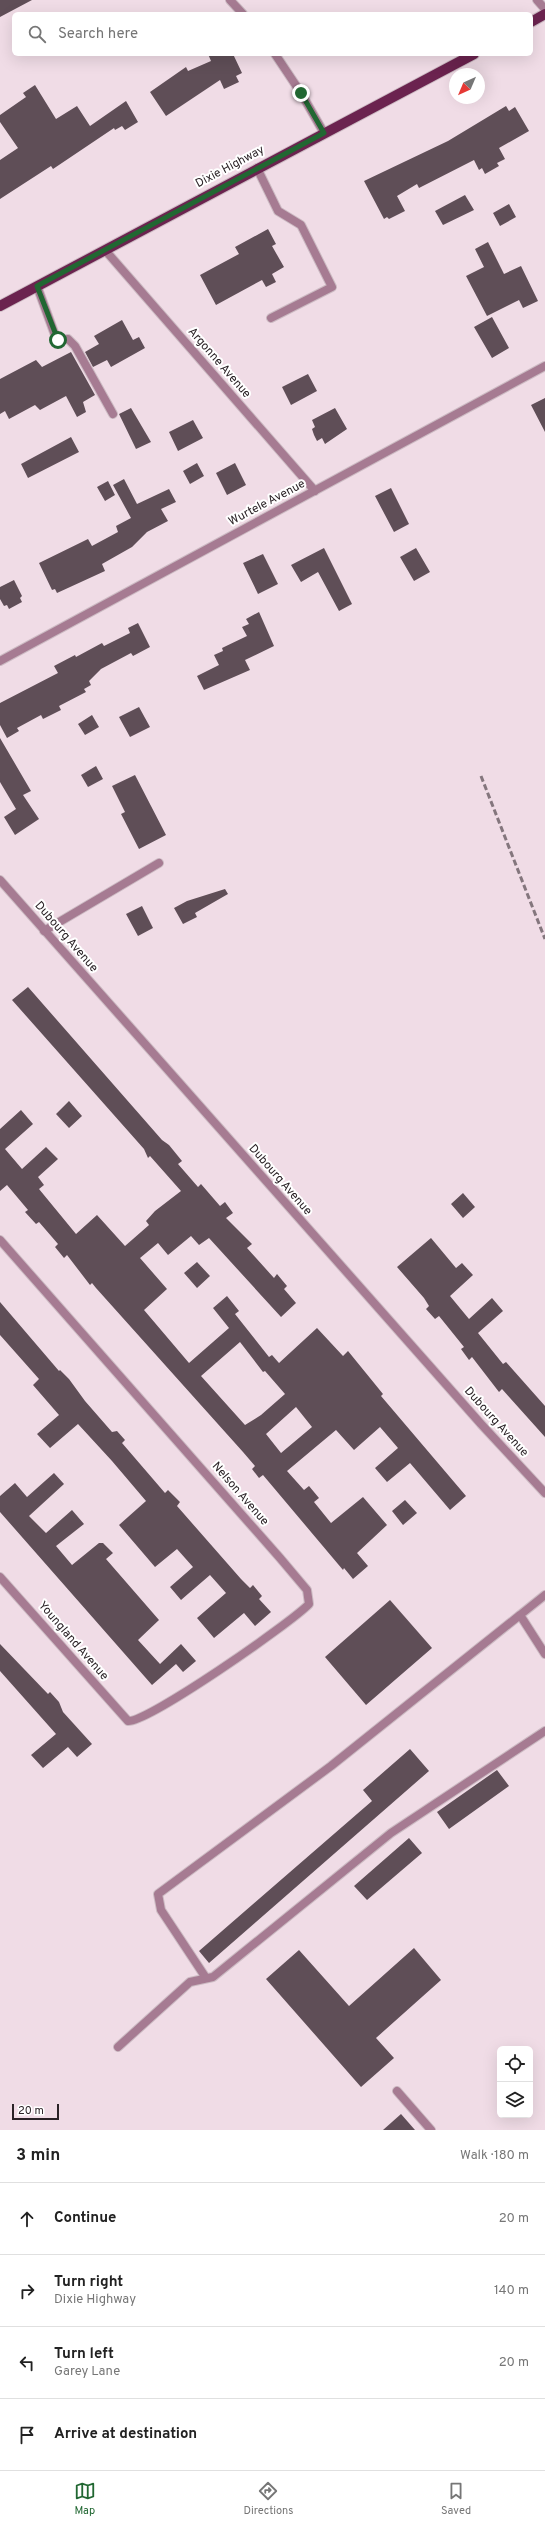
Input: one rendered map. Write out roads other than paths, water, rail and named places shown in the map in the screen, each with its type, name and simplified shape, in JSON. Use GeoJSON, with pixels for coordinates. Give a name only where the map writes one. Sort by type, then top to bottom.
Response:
{"type":"FeatureCollection","features":[{"type":"Feature","properties":{"kind":"main road"},"geometry":{"type":"LineString","coordinates":[[533,21],[545,14]]}},
{"type":"Feature","properties":{"kind":"main road","name":"Dixie Highway"},"geometry":{"type":"LineString","coordinates":[[0,306],[470,56]]}},
{"type":"Feature","properties":{"kind":"street"},"geometry":{"type":"LineString","coordinates":[[230,0],[241,12]]}},
{"type":"Feature","properties":{"kind":"street"},"geometry":{"type":"LineString","coordinates":[[537,0],[545,9]]}},
{"type":"Feature","properties":{"kind":"street"},"geometry":{"type":"LineString","coordinates":[[276,56],[301,93],[324,133]]}},
{"type":"Feature","properties":{"kind":"street"},"geometry":{"type":"LineString","coordinates":[[257,168],[278,211],[301,225],[332,287],[271,318]]}},
{"type":"Feature","properties":{"kind":"street","name":"Argonne Avenue"},"geometry":{"type":"LineString","coordinates":[[105,250],[315,491]]}},
{"type":"Feature","properties":{"kind":"street"},"geometry":{"type":"LineString","coordinates":[[37,286],[58,340],[68,339],[72,342],[113,414]]}},
{"type":"Feature","properties":{"kind":"street","name":"Wurtele Avenue"},"geometry":{"type":"LineString","coordinates":[[0,661],[545,366]]}},
{"type":"Feature","properties":{"kind":"street"},"geometry":{"type":"LineString","coordinates":[[44,931],[159,863]]}},
{"type":"Feature","properties":{"kind":"street","name":"Dubourg Avenue"},"geometry":{"type":"LineString","coordinates":[[0,880],[481,1424],[545,1493]]}},
{"type":"Feature","properties":{"kind":"street","name":"Nelson Avenue"},"geometry":{"type":"LineString","coordinates":[[0,1240],[280,1558],[310,1596],[309,1604],[301,1614],[158,1710],[133,1722],[128,1721]]}},
{"type":"Feature","properties":{"kind":"street","name":"Youngland Avenue"},"geometry":{"type":"LineString","coordinates":[[0,1576],[128,1721]]}},
{"type":"Feature","properties":{"kind":"street"},"geometry":{"type":"LineString","coordinates":[[206,1978],[161,1910],[158,1894],[331,1766],[545,1595]]}},
{"type":"Feature","properties":{"kind":"street"},"geometry":{"type":"LineString","coordinates":[[520,1615],[545,1654]]}},
{"type":"Feature","properties":{"kind":"street"},"geometry":{"type":"LineString","coordinates":[[118,2047],[190,1982],[214,1977],[391,1833],[545,1731]]}},
{"type":"Feature","properties":{"kind":"street"},"geometry":{"type":"LineString","coordinates":[[397,2091],[431,2130]]}},
{"type":"Feature","properties":{"kind":"railway"},"geometry":{"type":"LineString","coordinates":[[481,776],[545,939]]}}]}
